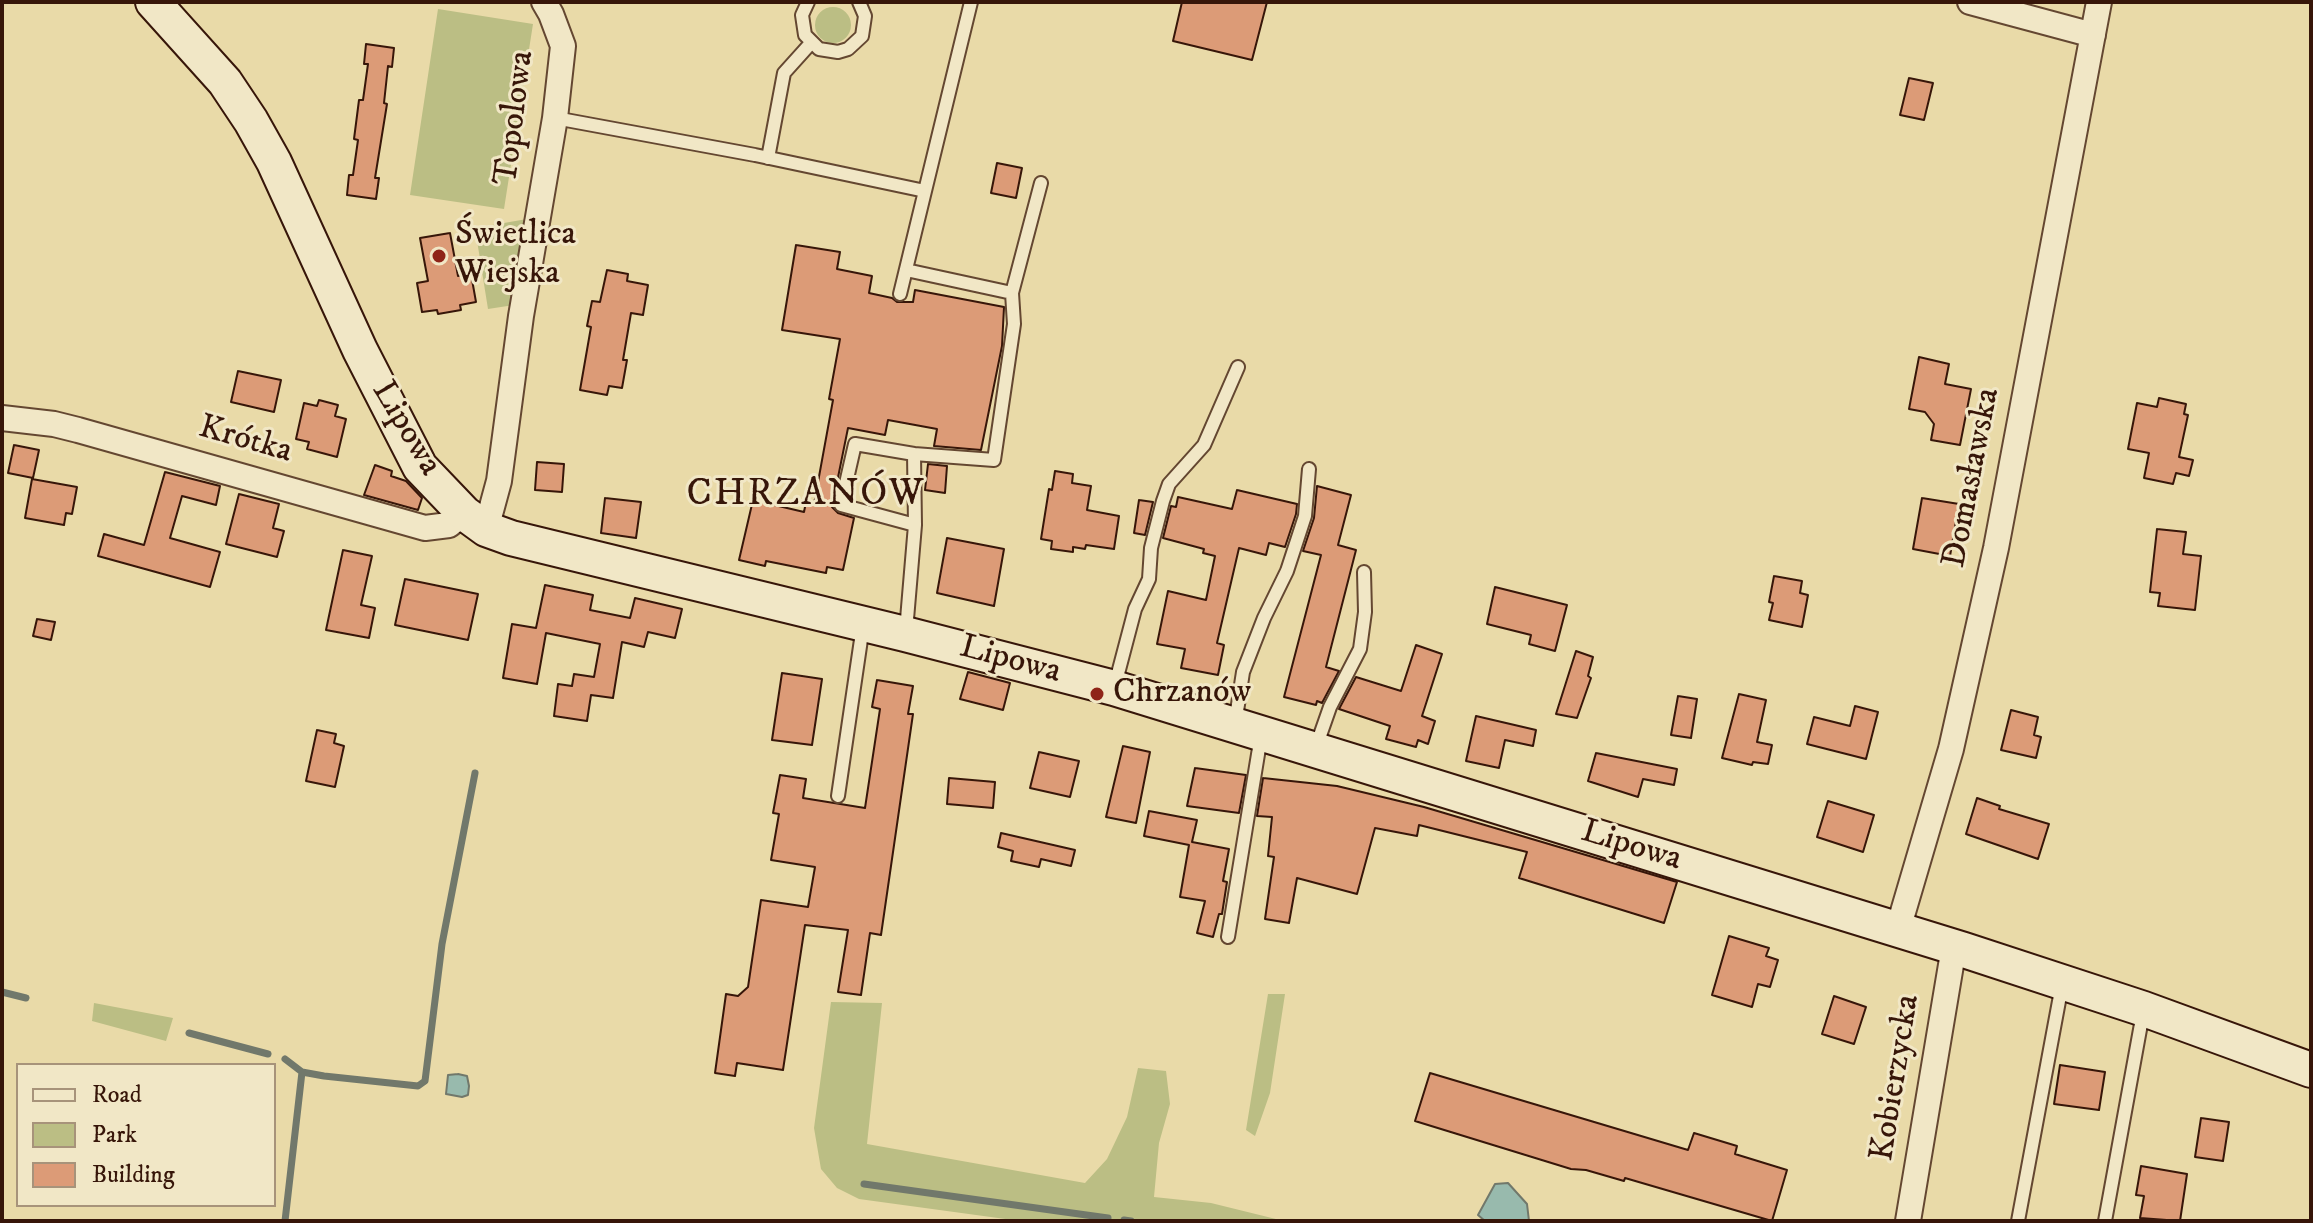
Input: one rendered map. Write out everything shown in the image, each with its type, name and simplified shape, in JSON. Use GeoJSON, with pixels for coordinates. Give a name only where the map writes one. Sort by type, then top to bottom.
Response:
{"type":"FeatureCollection","features":[{"type":"Feature","properties":{"kind":"street","name":"Lipowa"},"geometry":{"type":"LineString","coordinates":[[153,2],[225,82],[251,121],[274,162],[360,350],[420,467],[475,521],[595,559],[863,623],[1114,688],[1248,728],[2063,982],[2311,1070]]}},
{"type":"Feature","properties":{"kind":"street","name":"Topolowa"},"geometry":{"type":"LineString","coordinates":[[475,521],[499,481],[521,316],[555,118],[563,46],[544,2]]}},
{"type":"Feature","properties":{"kind":"street"},"geometry":{"type":"LineString","coordinates":[[1970,2],[2093,35]]}},
{"type":"Feature","properties":{"kind":"street","name":"Domasławska"},"geometry":{"type":"LineString","coordinates":[[1898,929],[1951,749],[1996,548],[2099,2]]}},
{"type":"Feature","properties":{"kind":"street","name":"Krótka"},"geometry":{"type":"LineString","coordinates":[[2,418],[78,430],[425,528],[475,521]]}},
{"type":"Feature","properties":{"kind":"street","name":"Kobierzycka"},"geometry":{"type":"LineString","coordinates":[[1908,1221],[1954,947]]}},
{"type":"Feature","properties":{"kind":"lane"},"geometry":{"type":"LineString","coordinates":[[808,2],[802,15],[802,26],[811,43],[828,52],[838,52],[856,44],[865,26],[865,16],[859,2]]}},
{"type":"Feature","properties":{"kind":"lane"},"geometry":{"type":"LineString","coordinates":[[900,294],[971,2]]}},
{"type":"Feature","properties":{"kind":"lane"},"geometry":{"type":"LineString","coordinates":[[768,158],[784,73],[811,43]]}},
{"type":"Feature","properties":{"kind":"lane"},"geometry":{"type":"LineString","coordinates":[[555,118],[925,191]]}},
{"type":"Feature","properties":{"kind":"lane"},"geometry":{"type":"LineString","coordinates":[[915,525],[841,505],[855,444],[914,454],[994,460],[1014,324],[1012,293],[1041,183]]}},
{"type":"Feature","properties":{"kind":"lane"},"geometry":{"type":"LineString","coordinates":[[906,270],[1012,293]]}},
{"type":"Feature","properties":{"kind":"lane"},"geometry":{"type":"LineString","coordinates":[[1114,688],[1135,609],[1149,579],[1151,548],[1169,484],[1204,445],[1238,367]]}},
{"type":"Feature","properties":{"kind":"lane"},"geometry":{"type":"LineString","coordinates":[[905,634],[915,525],[914,454]]}},
{"type":"Feature","properties":{"kind":"lane"},"geometry":{"type":"LineString","coordinates":[[1228,937],[1248,728],[1243,672],[1287,571],[1305,516],[1309,469]]}},
{"type":"Feature","properties":{"kind":"lane"},"geometry":{"type":"LineString","coordinates":[[1314,750],[1330,707],[1360,649],[1365,612],[1364,572]]}},
{"type":"Feature","properties":{"kind":"lane"},"geometry":{"type":"LineString","coordinates":[[838,796],[863,623]]}},
{"type":"Feature","properties":{"kind":"lane"},"geometry":{"type":"LineString","coordinates":[[2018,1221],[2063,982]]}},
{"type":"Feature","properties":{"kind":"lane"},"geometry":{"type":"LineString","coordinates":[[2105,1221],[2144,1009]]}},
{"type":"Feature","properties":{"kind":"green space"},"geometry":{"type":"Polygon","coordinates":[[[833,7],[846,12],[851,25],[846,38],[833,43],[820,38],[815,25],[820,12],[833,7]]]}},
{"type":"Feature","properties":{"kind":"green space"},"geometry":{"type":"Polygon","coordinates":[[[438,9],[533,24],[504,209],[410,195],[438,9]]]}},
{"type":"Feature","properties":{"kind":"green space"},"geometry":{"type":"Polygon","coordinates":[[[527,219],[514,305],[488,309],[475,228],[527,219]]]}},
{"type":"Feature","properties":{"kind":"green space"},"geometry":{"type":"Polygon","coordinates":[[[1268,994],[1285,994],[1270,1093],[1255,1136],[1246,1130],[1268,994]]]}},
{"type":"Feature","properties":{"kind":"green space"},"geometry":{"type":"Polygon","coordinates":[[[831,1002],[882,1003],[867,1144],[1085,1183],[1107,1159],[1127,1117],[1138,1068],[1166,1071],[1170,1104],[1159,1143],[1154,1197],[1211,1203],[1284,1221],[1020,1221],[859,1199],[837,1188],[821,1169],[814,1128],[831,1002]]]}},
{"type":"Feature","properties":{"kind":"green space"},"geometry":{"type":"Polygon","coordinates":[[[94,1003],[173,1018],[166,1041],[92,1021],[94,1003]]]}},
{"type":"Feature","properties":{"kind":"shaded area"},"geometry":{"type":"Polygon","coordinates":[[[448,1075],[467,1076],[469,1086],[468,1095],[462,1097],[446,1094],[448,1075]]]}},
{"type":"Feature","properties":{"kind":"shaded area"},"geometry":{"type":"Polygon","coordinates":[[[1508,1183],[1527,1204],[1529,1221],[1485,1221],[1478,1215],[1495,1184],[1508,1183]]]}},
{"type":"Feature","properties":{"kind":"building"},"geometry":{"type":"Polygon","coordinates":[[[1182,2],[1267,2],[1252,60],[1173,41],[1182,2]]]}},
{"type":"Feature","properties":{"kind":"building"},"geometry":{"type":"Polygon","coordinates":[[[366,44],[394,48],[392,67],[388,66],[384,103],[387,104],[375,178],[379,178],[376,199],[347,195],[358,140],[354,139],[359,100],[363,100],[368,64],[364,64],[366,44]]]}},
{"type":"Feature","properties":{"kind":"building"},"geometry":{"type":"Polygon","coordinates":[[[1909,78],[1933,83],[1924,120],[1900,115],[1909,78]]]}},
{"type":"Feature","properties":{"kind":"building"},"geometry":{"type":"Polygon","coordinates":[[[997,163],[1022,168],[1016,198],[991,193],[997,163]]]}},
{"type":"Feature","properties":{"kind":"building","name":"Świetlica Wiejska"},"geometry":{"type":"Polygon","coordinates":[[[450,233],[458,276],[471,274],[476,302],[460,305],[461,310],[438,314],[437,310],[422,312],[417,283],[428,281],[420,238],[450,233]]]}},
{"type":"Feature","properties":{"kind":"building"},"geometry":{"type":"Polygon","coordinates":[[[796,245],[840,252],[837,269],[872,276],[869,293],[897,302],[913,302],[915,290],[1004,307],[1002,346],[981,450],[934,446],[937,429],[888,420],[885,435],[848,428],[832,507],[838,513],[854,518],[843,570],[827,567],[826,573],[766,561],[765,566],[739,560],[753,500],[804,512],[806,502],[814,504],[833,400],[829,399],[840,339],[782,330],[796,245]]]}},
{"type":"Feature","properties":{"kind":"building"},"geometry":{"type":"Polygon","coordinates":[[[607,270],[628,274],[627,281],[648,285],[643,315],[631,313],[622,388],[609,386],[607,395],[580,390],[591,327],[587,326],[592,301],[600,302],[607,270]]]}},
{"type":"Feature","properties":{"kind":"building"},"geometry":{"type":"Polygon","coordinates":[[[1919,357],[1949,364],[1945,384],[1971,389],[1960,445],[1931,440],[1934,424],[1925,412],[1909,409],[1919,357]]]}},
{"type":"Feature","properties":{"kind":"building"},"geometry":{"type":"Polygon","coordinates":[[[238,371],[281,380],[274,412],[231,402],[238,371]]]}},
{"type":"Feature","properties":{"kind":"building"},"geometry":{"type":"Polygon","coordinates":[[[2159,398],[2186,404],[2184,414],[2188,415],[2179,457],[2193,460],[2189,476],[2176,473],[2173,484],[2144,478],[2149,453],[2128,449],[2137,403],[2157,407],[2159,398]]]}},
{"type":"Feature","properties":{"kind":"building"},"geometry":{"type":"Polygon","coordinates":[[[319,400],[338,405],[335,416],[346,419],[337,457],[307,449],[309,442],[296,439],[304,403],[317,406],[319,400]]]}},
{"type":"Feature","properties":{"kind":"building"},"geometry":{"type":"Polygon","coordinates":[[[14,445],[39,450],[33,478],[8,473],[14,445]]]}},
{"type":"Feature","properties":{"kind":"building"},"geometry":{"type":"Polygon","coordinates":[[[537,462],[564,464],[562,492],[535,490],[537,462]]]}},
{"type":"Feature","properties":{"kind":"building"},"geometry":{"type":"Polygon","coordinates":[[[928,464],[947,466],[945,493],[925,490],[928,464]]]}},
{"type":"Feature","properties":{"kind":"building"},"geometry":{"type":"Polygon","coordinates":[[[375,465],[392,471],[391,476],[406,481],[422,498],[418,510],[364,495],[375,465]]]}},
{"type":"Feature","properties":{"kind":"building"},"geometry":{"type":"Polygon","coordinates":[[[1055,471],[1073,474],[1072,483],[1091,486],[1087,510],[1119,516],[1114,549],[1086,545],[1085,549],[1073,547],[1073,552],[1051,549],[1052,541],[1041,539],[1055,471]]]}},
{"type":"Feature","properties":{"kind":"building"},"geometry":{"type":"Polygon","coordinates":[[[165,472],[220,486],[216,505],[182,496],[170,538],[220,552],[210,587],[98,556],[104,534],[144,545],[165,472]]]}},
{"type":"Feature","properties":{"kind":"building"},"geometry":{"type":"Polygon","coordinates":[[[32,479],[77,487],[72,514],[66,513],[64,525],[25,518],[32,479]]]}},
{"type":"Feature","properties":{"kind":"building"},"geometry":{"type":"Polygon","coordinates":[[[1317,486],[1351,495],[1338,545],[1356,550],[1326,667],[1339,671],[1322,703],[1317,701],[1316,705],[1284,697],[1321,555],[1303,551],[1314,518],[1317,486]]]}},
{"type":"Feature","properties":{"kind":"building"},"geometry":{"type":"Polygon","coordinates":[[[1237,490],[1297,504],[1296,514],[1285,547],[1269,543],[1266,555],[1239,548],[1217,643],[1224,645],[1218,675],[1181,668],[1185,649],[1157,644],[1168,591],[1206,600],[1215,556],[1203,553],[1204,549],[1163,538],[1171,506],[1176,507],[1178,497],[1232,509],[1237,490]]]}},
{"type":"Feature","properties":{"kind":"building"},"geometry":{"type":"Polygon","coordinates":[[[239,494],[279,504],[273,528],[284,531],[277,557],[226,544],[239,494]]]}},
{"type":"Feature","properties":{"kind":"building"},"geometry":{"type":"Polygon","coordinates":[[[605,498],[641,502],[636,538],[601,533],[605,498]]]}},
{"type":"Feature","properties":{"kind":"building"},"geometry":{"type":"Polygon","coordinates":[[[1922,498],[1959,504],[1950,556],[1913,549],[1922,498]]]}},
{"type":"Feature","properties":{"kind":"building"},"geometry":{"type":"Polygon","coordinates":[[[1139,500],[1153,502],[1145,535],[1134,533],[1139,500]]]}},
{"type":"Feature","properties":{"kind":"building"},"geometry":{"type":"Polygon","coordinates":[[[2157,529],[2186,532],[2183,554],[2201,556],[2195,610],[2158,606],[2160,593],[2150,592],[2157,529]]]}},
{"type":"Feature","properties":{"kind":"building"},"geometry":{"type":"Polygon","coordinates":[[[947,538],[1004,549],[994,606],[937,593],[947,538]]]}},
{"type":"Feature","properties":{"kind":"building"},"geometry":{"type":"Polygon","coordinates":[[[343,550],[372,556],[361,605],[375,608],[369,638],[326,630],[343,550]]]}},
{"type":"Feature","properties":{"kind":"building"},"geometry":{"type":"Polygon","coordinates":[[[1774,576],[1802,581],[1800,593],[1808,595],[1802,627],[1769,620],[1774,576]]]}},
{"type":"Feature","properties":{"kind":"building"},"geometry":{"type":"Polygon","coordinates":[[[405,579],[478,594],[468,640],[395,625],[405,579]]]}},
{"type":"Feature","properties":{"kind":"building"},"geometry":{"type":"Polygon","coordinates":[[[545,585],[593,595],[590,610],[630,618],[635,598],[682,609],[675,638],[648,632],[644,647],[622,642],[613,698],[591,695],[587,721],[554,716],[558,684],[572,686],[574,674],[594,677],[600,644],[546,633],[537,684],[503,678],[512,624],[536,628],[545,585]]]}},
{"type":"Feature","properties":{"kind":"building"},"geometry":{"type":"Polygon","coordinates":[[[1495,587],[1567,605],[1555,651],[1529,644],[1531,635],[1487,624],[1495,587]]]}},
{"type":"Feature","properties":{"kind":"building"},"geometry":{"type":"Polygon","coordinates":[[[37,619],[55,622],[51,640],[33,636],[37,619]]]}},
{"type":"Feature","properties":{"kind":"building"},"geometry":{"type":"Polygon","coordinates":[[[1416,645],[1442,654],[1422,716],[1435,721],[1428,744],[1418,740],[1416,747],[1386,739],[1390,726],[1339,709],[1356,677],[1401,691],[1416,645]]]}},
{"type":"Feature","properties":{"kind":"building"},"geometry":{"type":"Polygon","coordinates":[[[1576,651],[1593,657],[1588,676],[1591,678],[1577,718],[1556,714],[1576,651]]]}},
{"type":"Feature","properties":{"kind":"building"},"geometry":{"type":"Polygon","coordinates":[[[968,672],[1010,683],[1003,710],[960,699],[968,672]]]}},
{"type":"Feature","properties":{"kind":"building"},"geometry":{"type":"Polygon","coordinates":[[[782,673],[822,679],[812,745],[772,740],[782,673]]]}},
{"type":"Feature","properties":{"kind":"building"},"geometry":{"type":"Polygon","coordinates":[[[877,680],[913,686],[908,714],[913,714],[881,935],[870,933],[861,995],[838,992],[848,930],[805,925],[783,1070],[737,1063],[735,1076],[715,1073],[726,994],[738,996],[748,987],[761,900],[808,907],[815,867],[771,860],[779,814],[773,813],[780,775],[806,779],[803,798],[865,808],[880,709],[872,707],[877,680]]]}},
{"type":"Feature","properties":{"kind":"building"},"geometry":{"type":"Polygon","coordinates":[[[1739,694],[1766,700],[1757,742],[1772,745],[1768,764],[1753,762],[1752,765],[1722,758],[1739,694]]]}},
{"type":"Feature","properties":{"kind":"building"},"geometry":{"type":"Polygon","coordinates":[[[1678,696],[1697,699],[1691,738],[1671,735],[1678,696]]]}},
{"type":"Feature","properties":{"kind":"building"},"geometry":{"type":"Polygon","coordinates":[[[1855,706],[1878,712],[1866,759],[1807,744],[1814,717],[1850,726],[1855,706]]]}},
{"type":"Feature","properties":{"kind":"building"},"geometry":{"type":"Polygon","coordinates":[[[2011,710],[2038,717],[2034,735],[2041,737],[2036,758],[2001,750],[2011,710]]]}},
{"type":"Feature","properties":{"kind":"building"},"geometry":{"type":"Polygon","coordinates":[[[1476,716],[1536,730],[1533,746],[1505,740],[1499,768],[1466,761],[1476,716]]]}},
{"type":"Feature","properties":{"kind":"building"},"geometry":{"type":"Polygon","coordinates":[[[317,730],[336,734],[334,743],[344,746],[335,787],[306,781],[317,730]]]}},
{"type":"Feature","properties":{"kind":"building"},"geometry":{"type":"Polygon","coordinates":[[[1123,746],[1150,752],[1136,823],[1106,817],[1123,746]]]}},
{"type":"Feature","properties":{"kind":"building"},"geometry":{"type":"Polygon","coordinates":[[[1039,752],[1079,761],[1070,797],[1030,788],[1039,752]]]}},
{"type":"Feature","properties":{"kind":"building"},"geometry":{"type":"Polygon","coordinates":[[[1596,753],[1677,769],[1674,785],[1643,779],[1638,797],[1588,781],[1596,753]]]}},
{"type":"Feature","properties":{"kind":"building"},"geometry":{"type":"Polygon","coordinates":[[[1195,768],[1246,775],[1239,813],[1187,806],[1195,768]]]}},
{"type":"Feature","properties":{"kind":"building"},"geometry":{"type":"Polygon","coordinates":[[[949,778],[995,782],[993,808],[947,804],[949,778]]]}},
{"type":"Feature","properties":{"kind":"building"},"geometry":{"type":"Polygon","coordinates":[[[1263,778],[1337,786],[1424,807],[1677,882],[1664,923],[1519,878],[1527,852],[1419,825],[1417,836],[1375,828],[1357,894],[1297,878],[1289,923],[1265,919],[1274,857],[1268,856],[1272,817],[1257,816],[1263,778]]]}},
{"type":"Feature","properties":{"kind":"building"},"geometry":{"type":"Polygon","coordinates":[[[1977,798],[2000,806],[1999,809],[2049,824],[2038,859],[1966,834],[1977,798]]]}},
{"type":"Feature","properties":{"kind":"building"},"geometry":{"type":"Polygon","coordinates":[[[1828,801],[1874,815],[1863,852],[1817,837],[1828,801]]]}},
{"type":"Feature","properties":{"kind":"building"},"geometry":{"type":"Polygon","coordinates":[[[1149,811],[1197,820],[1192,842],[1229,849],[1223,881],[1227,882],[1222,914],[1219,914],[1213,937],[1197,933],[1205,901],[1180,897],[1189,845],[1144,836],[1149,811]]]}},
{"type":"Feature","properties":{"kind":"building"},"geometry":{"type":"Polygon","coordinates":[[[1001,833],[1075,850],[1071,866],[1041,859],[1039,867],[1011,861],[1013,851],[998,847],[1001,833]]]}},
{"type":"Feature","properties":{"kind":"building"},"geometry":{"type":"Polygon","coordinates":[[[1729,936],[1769,948],[1766,956],[1778,960],[1770,987],[1758,984],[1752,1007],[1712,995],[1729,936]]]}},
{"type":"Feature","properties":{"kind":"building"},"geometry":{"type":"Polygon","coordinates":[[[1834,996],[1866,1007],[1854,1044],[1822,1034],[1834,996]]]}},
{"type":"Feature","properties":{"kind":"building"},"geometry":{"type":"Polygon","coordinates":[[[2060,1065],[2105,1072],[2099,1110],[2054,1104],[2060,1065]]]}},
{"type":"Feature","properties":{"kind":"building"},"geometry":{"type":"Polygon","coordinates":[[[1430,1073],[1688,1150],[1694,1133],[1737,1146],[1735,1154],[1787,1170],[1772,1221],[1625,1178],[1624,1181],[1571,1169],[1415,1121],[1430,1073]]]}},
{"type":"Feature","properties":{"kind":"building"},"geometry":{"type":"Polygon","coordinates":[[[2201,1118],[2229,1122],[2223,1161],[2195,1157],[2201,1118]]]}},
{"type":"Feature","properties":{"kind":"building"},"geometry":{"type":"Polygon","coordinates":[[[2141,1166],[2187,1174],[2180,1221],[2140,1218],[2144,1196],[2136,1195],[2141,1166]]]}},
{"type":"Feature","properties":{"kind":"waterway"},"geometry":{"type":"LineString","coordinates":[[285,1059],[302,1072],[324,1076],[418,1086],[425,1081],[442,944],[475,773]]}},
{"type":"Feature","properties":{"kind":"waterway"},"geometry":{"type":"LineString","coordinates":[[2,992],[26,998]]}},
{"type":"Feature","properties":{"kind":"waterway"},"geometry":{"type":"LineString","coordinates":[[189,1033],[268,1054]]}},
{"type":"Feature","properties":{"kind":"waterway"},"geometry":{"type":"LineString","coordinates":[[285,1221],[302,1072]]}},
{"type":"Feature","properties":{"kind":"waterway"},"geometry":{"type":"LineString","coordinates":[[864,1184],[1108,1218]]}},
{"type":"Feature","properties":{"kind":"waterway"},"geometry":{"type":"LineString","coordinates":[[1124,1220],[1131,1221]]}},
{"type":"Feature","properties":{"kind":"place","name":"Świetlica Wiejska"},"geometry":{"type":"Point","coordinates":[439,256]}},
{"type":"Feature","properties":{"kind":"place","name":"Chrzanów"},"geometry":{"type":"Point","coordinates":[1097,694]}},
{"type":"Feature","properties":{"kind":"district","name":"CHRZANÓW"},"geometry":{"type":"Point","coordinates":[806,496]}}]}
